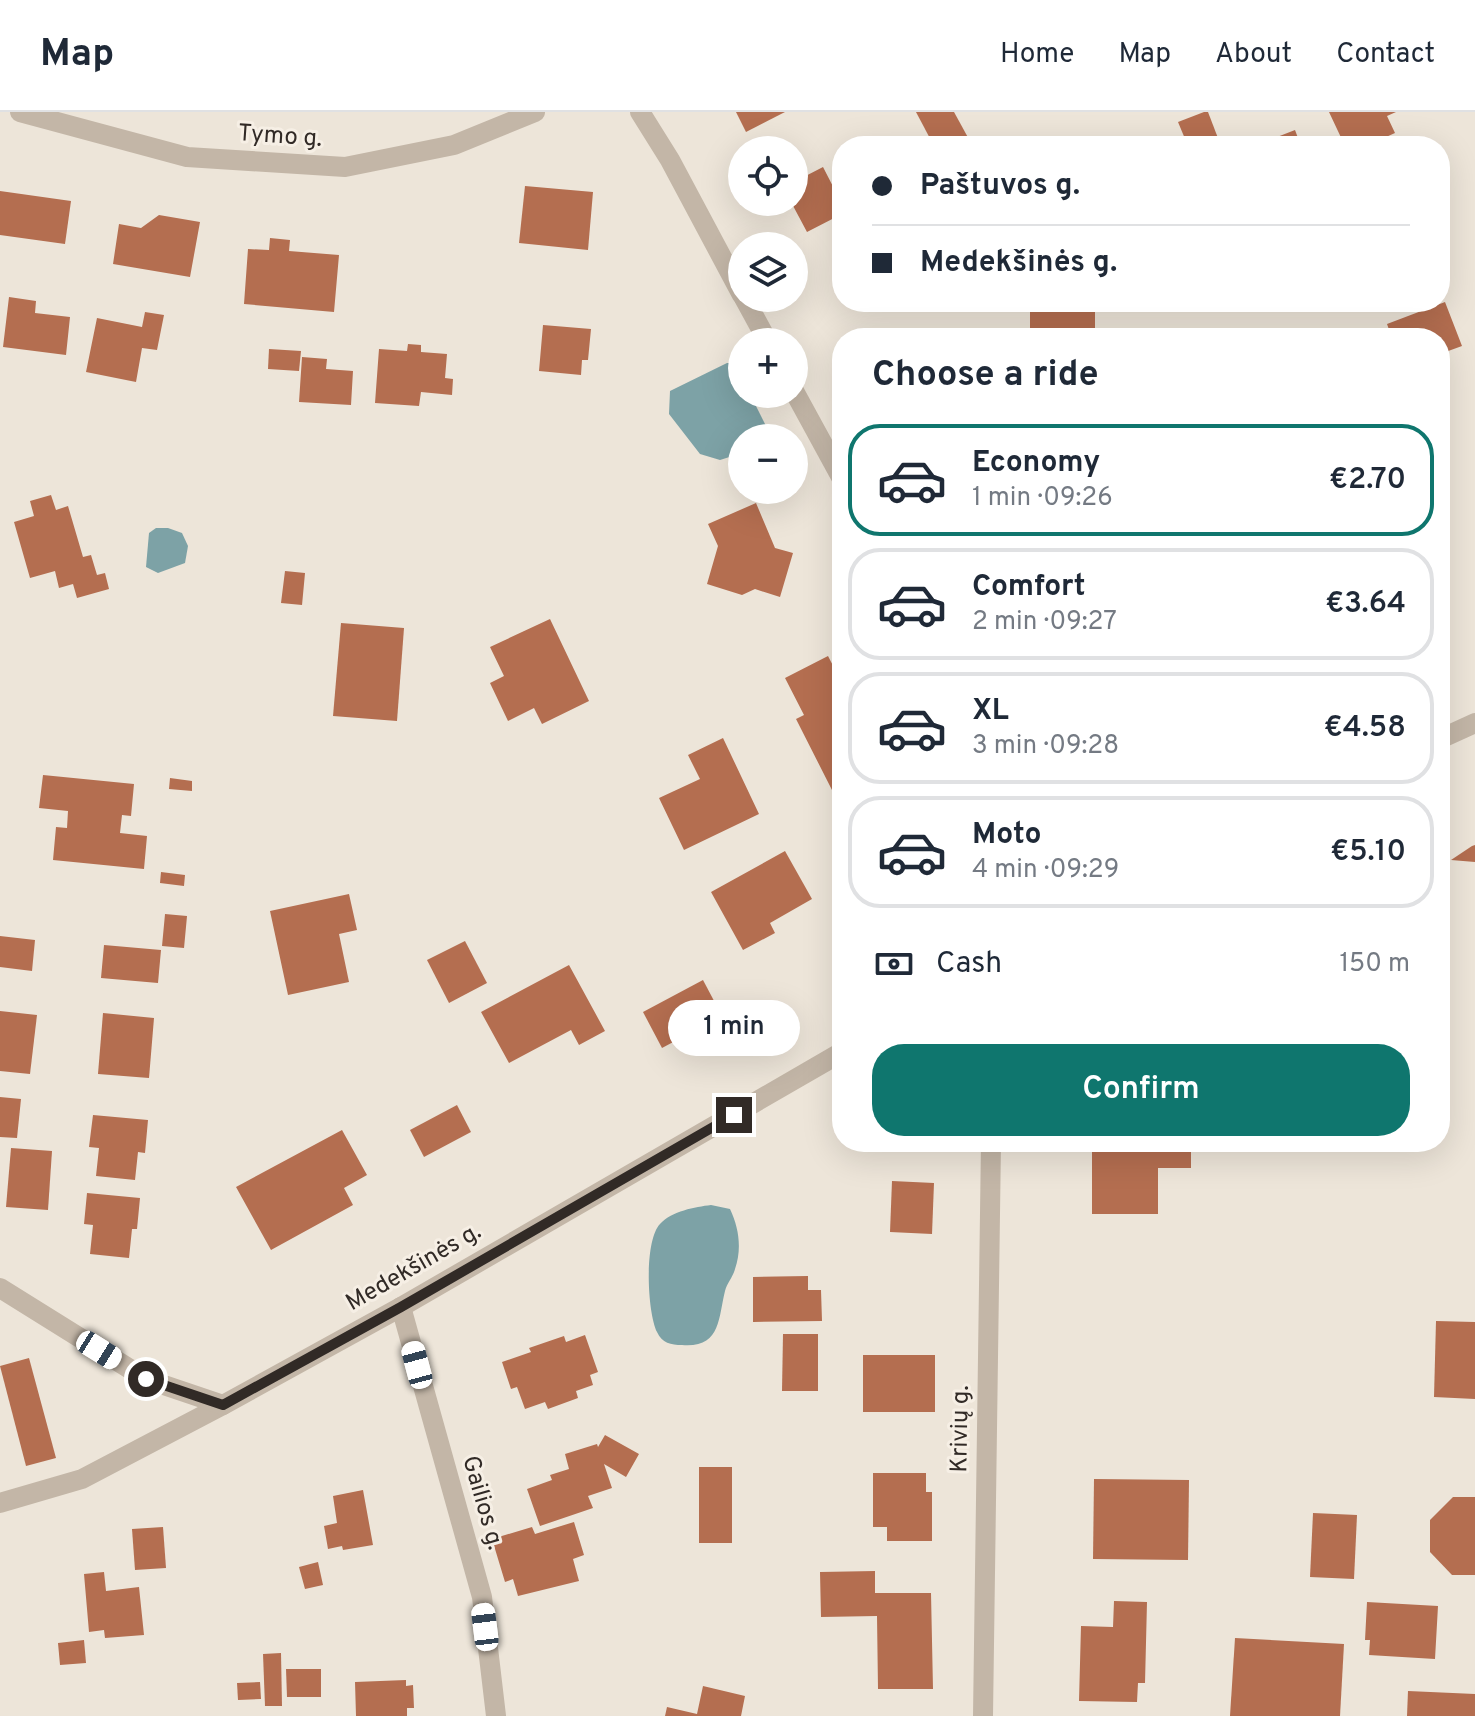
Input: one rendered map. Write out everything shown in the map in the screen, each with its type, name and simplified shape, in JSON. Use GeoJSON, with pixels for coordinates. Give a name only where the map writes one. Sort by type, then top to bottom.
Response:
{"type":"FeatureCollection","features":[{"type":"Feature","properties":{"kind":"street","name":"Tymo g."},"geometry":{"type":"LineString","coordinates":[[20,112],[187,157],[345,167],[454,145],[535,112]]}},
{"type":"Feature","properties":{"kind":"street"},"geometry":{"type":"LineString","coordinates":[[640,112],[670,160],[728,268]]}},
{"type":"Feature","properties":{"kind":"street"},"geometry":{"type":"LineString","coordinates":[[803,408],[832,461]]}},
{"type":"Feature","properties":{"kind":"street"},"geometry":{"type":"LineString","coordinates":[[1450,734],[1475,723]]}},
{"type":"Feature","properties":{"kind":"street","name":"Medekšinės g."},"geometry":{"type":"LineString","coordinates":[[0,1503],[82,1479],[223,1405],[401,1307],[832,1058]]}},
{"type":"Feature","properties":{"kind":"street","name":"Krivių g."},"geometry":{"type":"LineString","coordinates":[[983,1716],[991,1152]]}},
{"type":"Feature","properties":{"kind":"street"},"geometry":{"type":"LineString","coordinates":[[0,1288],[146,1379],[223,1405]]}},
{"type":"Feature","properties":{"kind":"street","name":"Gailios g."},"geometry":{"type":"LineString","coordinates":[[401,1307],[482,1597],[496,1716]]}},
{"type":"Feature","properties":{"kind":"water"},"geometry":{"type":"Polygon","coordinates":[[[728,363],[728,408],[757,408],[765,424],[728,424],[728,457],[720,460],[700,454],[669,414],[670,391],[728,363]]]}},
{"type":"Feature","properties":{"kind":"water"},"geometry":{"type":"Polygon","coordinates":[[[156,528],[182,533],[188,546],[185,563],[158,573],[146,567],[149,533],[156,528]]]}},
{"type":"Feature","properties":{"kind":"water"},"geometry":{"type":"Polygon","coordinates":[[[711,1205],[730,1209],[733,1216],[739,1246],[735,1269],[711,1337],[695,1345],[671,1344],[659,1336],[651,1309],[651,1245],[660,1224],[671,1216],[691,1208],[711,1205]]]}},
{"type":"Feature","properties":{"kind":"building"},"geometry":{"type":"Polygon","coordinates":[[[736,112],[785,112],[746,132],[736,112]]]}},
{"type":"Feature","properties":{"kind":"building"},"geometry":{"type":"Polygon","coordinates":[[[916,112],[954,112],[967,136],[929,136],[916,112]]]}},
{"type":"Feature","properties":{"kind":"building"},"geometry":{"type":"Polygon","coordinates":[[[1208,112],[1217,136],[1184,136],[1178,122],[1208,112]]]}},
{"type":"Feature","properties":{"kind":"building"},"geometry":{"type":"Polygon","coordinates":[[[1329,112],[1396,112],[1387,116],[1395,133],[1388,136],[1340,136],[1329,112]]]}},
{"type":"Feature","properties":{"kind":"building"},"geometry":{"type":"Polygon","coordinates":[[[1295,130],[1297,136],[1280,136],[1295,130]]]}},
{"type":"Feature","properties":{"kind":"building"},"geometry":{"type":"Polygon","coordinates":[[[823,167],[832,185],[832,219],[807,232],[798,216],[808,216],[808,175],[823,167]]]}},
{"type":"Feature","properties":{"kind":"building"},"geometry":{"type":"Polygon","coordinates":[[[525,186],[593,192],[588,250],[519,243],[525,186]]]}},
{"type":"Feature","properties":{"kind":"building"},"geometry":{"type":"Polygon","coordinates":[[[0,191],[71,201],[65,244],[0,235],[0,191]]]}},
{"type":"Feature","properties":{"kind":"building"},"geometry":{"type":"Polygon","coordinates":[[[159,215],[200,222],[190,277],[113,264],[119,224],[141,228],[159,215]]]}},
{"type":"Feature","properties":{"kind":"building"},"geometry":{"type":"Polygon","coordinates":[[[270,238],[290,240],[289,251],[339,255],[334,312],[244,304],[248,249],[269,250],[270,238]]]}},
{"type":"Feature","properties":{"kind":"building"},"geometry":{"type":"Polygon","coordinates":[[[9,297],[36,301],[35,313],[70,317],[66,355],[3,347],[9,297]]]}},
{"type":"Feature","properties":{"kind":"building"},"geometry":{"type":"Polygon","coordinates":[[[145,312],[164,315],[157,350],[142,348],[136,382],[86,372],[97,318],[142,327],[145,312]]]}},
{"type":"Feature","properties":{"kind":"building"},"geometry":{"type":"Polygon","coordinates":[[[1030,312],[1095,312],[1095,328],[1030,328],[1030,312]]]}},
{"type":"Feature","properties":{"kind":"building"},"geometry":{"type":"Polygon","coordinates":[[[1419,312],[1449,312],[1462,346],[1450,350],[1450,328],[1388,328],[1387,324],[1419,312]]]}},
{"type":"Feature","properties":{"kind":"building"},"geometry":{"type":"Polygon","coordinates":[[[543,325],[591,329],[588,360],[582,360],[581,375],[539,371],[543,325]]]}},
{"type":"Feature","properties":{"kind":"building"},"geometry":{"type":"Polygon","coordinates":[[[408,344],[421,345],[421,352],[447,354],[445,378],[453,379],[452,395],[421,392],[419,406],[375,403],[379,349],[407,351],[408,344]]]}},
{"type":"Feature","properties":{"kind":"building"},"geometry":{"type":"Polygon","coordinates":[[[269,349],[301,351],[299,371],[268,369],[269,349]]]}},
{"type":"Feature","properties":{"kind":"building"},"geometry":{"type":"Polygon","coordinates":[[[302,357],[327,359],[326,369],[353,371],[351,405],[299,402],[302,357]]]}},
{"type":"Feature","properties":{"kind":"building"},"geometry":{"type":"Polygon","coordinates":[[[51,495],[56,510],[68,506],[83,557],[91,555],[97,575],[105,573],[109,589],[77,598],[73,584],[59,588],[55,571],[30,578],[14,522],[34,516],[30,501],[51,495]]]}},
{"type":"Feature","properties":{"kind":"building"},"geometry":{"type":"Polygon","coordinates":[[[756,504],[775,548],[793,553],[780,597],[755,589],[742,595],[707,584],[718,546],[708,524],[756,504]]]}},
{"type":"Feature","properties":{"kind":"building"},"geometry":{"type":"Polygon","coordinates":[[[285,571],[305,573],[302,605],[281,603],[285,571]]]}},
{"type":"Feature","properties":{"kind":"building"},"geometry":{"type":"Polygon","coordinates":[[[550,619],[589,701],[542,724],[534,708],[508,721],[490,683],[504,676],[490,647],[550,619]]]}},
{"type":"Feature","properties":{"kind":"building"},"geometry":{"type":"Polygon","coordinates":[[[341,623],[404,628],[397,721],[333,716],[341,623]]]}},
{"type":"Feature","properties":{"kind":"building"},"geometry":{"type":"Polygon","coordinates":[[[828,656],[832,664],[832,790],[796,719],[804,715],[785,678],[828,656]]]}},
{"type":"Feature","properties":{"kind":"building"},"geometry":{"type":"Polygon","coordinates":[[[723,738],[759,814],[684,850],[659,798],[700,779],[688,755],[723,738]]]}},
{"type":"Feature","properties":{"kind":"building"},"geometry":{"type":"Polygon","coordinates":[[[43,775],[134,784],[131,816],[122,815],[120,833],[147,836],[144,869],[53,860],[56,827],[67,828],[68,811],[39,808],[43,775]]]}},
{"type":"Feature","properties":{"kind":"building"},"geometry":{"type":"Polygon","coordinates":[[[170,778],[192,781],[192,791],[169,789],[170,778]]]}},
{"type":"Feature","properties":{"kind":"building"},"geometry":{"type":"Polygon","coordinates":[[[1475,845],[1475,862],[1451,860],[1472,846],[1475,845]]]}},
{"type":"Feature","properties":{"kind":"building"},"geometry":{"type":"Polygon","coordinates":[[[785,851],[812,899],[770,923],[775,933],[743,950],[711,892],[785,851]]]}},
{"type":"Feature","properties":{"kind":"building"},"geometry":{"type":"Polygon","coordinates":[[[161,872],[185,875],[184,886],[160,883],[161,872]]]}},
{"type":"Feature","properties":{"kind":"building"},"geometry":{"type":"Polygon","coordinates":[[[349,894],[357,930],[339,934],[349,982],[288,995],[270,911],[349,894]]]}},
{"type":"Feature","properties":{"kind":"building"},"geometry":{"type":"Polygon","coordinates":[[[165,914],[187,916],[184,948],[162,946],[165,914]]]}},
{"type":"Feature","properties":{"kind":"building"},"geometry":{"type":"Polygon","coordinates":[[[0,936],[35,940],[32,971],[0,967],[0,936]]]}},
{"type":"Feature","properties":{"kind":"building"},"geometry":{"type":"Polygon","coordinates":[[[465,941],[487,983],[449,1003],[427,960],[465,941]]]}},
{"type":"Feature","properties":{"kind":"building"},"geometry":{"type":"Polygon","coordinates":[[[104,945],[161,950],[158,983],[101,978],[104,945]]]}},
{"type":"Feature","properties":{"kind":"building"},"geometry":{"type":"Polygon","coordinates":[[[569,965],[605,1031],[579,1045],[571,1030],[509,1063],[481,1012],[569,965]]]}},
{"type":"Feature","properties":{"kind":"building"},"geometry":{"type":"Polygon","coordinates":[[[703,980],[722,1016],[662,1048],[643,1012],[703,980]]]}},
{"type":"Feature","properties":{"kind":"building"},"geometry":{"type":"Polygon","coordinates":[[[0,1011],[37,1015],[30,1074],[0,1071],[0,1011]]]}},
{"type":"Feature","properties":{"kind":"building"},"geometry":{"type":"Polygon","coordinates":[[[103,1013],[154,1018],[149,1078],[98,1074],[103,1013]]]}},
{"type":"Feature","properties":{"kind":"building"},"geometry":{"type":"Polygon","coordinates":[[[0,1097],[21,1099],[17,1138],[0,1137],[0,1097]]]}},
{"type":"Feature","properties":{"kind":"building"},"geometry":{"type":"Polygon","coordinates":[[[457,1105],[471,1132],[424,1157],[410,1130],[457,1105]]]}},
{"type":"Feature","properties":{"kind":"building"},"geometry":{"type":"Polygon","coordinates":[[[93,1115],[148,1120],[145,1153],[138,1152],[135,1180],[96,1176],[99,1148],[89,1147],[93,1115]]]}},
{"type":"Feature","properties":{"kind":"building"},"geometry":{"type":"Polygon","coordinates":[[[342,1130],[367,1175],[344,1188],[353,1205],[271,1250],[236,1187],[342,1130]]]}},
{"type":"Feature","properties":{"kind":"building"},"geometry":{"type":"Polygon","coordinates":[[[11,1148],[52,1151],[48,1210],[6,1207],[11,1148]]]}},
{"type":"Feature","properties":{"kind":"building"},"geometry":{"type":"Polygon","coordinates":[[[1092,1152],[1191,1152],[1191,1168],[1158,1168],[1158,1214],[1092,1214],[1092,1152]]]}},
{"type":"Feature","properties":{"kind":"building"},"geometry":{"type":"Polygon","coordinates":[[[892,1181],[934,1183],[932,1234],[890,1232],[892,1181]]]}},
{"type":"Feature","properties":{"kind":"building"},"geometry":{"type":"Polygon","coordinates":[[[87,1193],[140,1198],[137,1229],[132,1229],[129,1258],[90,1254],[93,1225],[84,1224],[87,1193]]]}},
{"type":"Feature","properties":{"kind":"building"},"geometry":{"type":"Polygon","coordinates":[[[808,1276],[808,1290],[821,1290],[822,1321],[753,1322],[753,1277],[808,1276]]]}},
{"type":"Feature","properties":{"kind":"building"},"geometry":{"type":"Polygon","coordinates":[[[1436,1321],[1475,1322],[1475,1399],[1434,1397],[1436,1321]]]}},
{"type":"Feature","properties":{"kind":"building"},"geometry":{"type":"Polygon","coordinates":[[[783,1334],[818,1334],[818,1391],[782,1391],[783,1334]]]}},
{"type":"Feature","properties":{"kind":"building"},"geometry":{"type":"Polygon","coordinates":[[[585,1335],[598,1372],[590,1375],[593,1385],[576,1391],[578,1398],[548,1409],[545,1402],[525,1409],[517,1387],[511,1389],[502,1362],[531,1352],[529,1348],[564,1336],[566,1342],[585,1335]]]}},
{"type":"Feature","properties":{"kind":"building"},"geometry":{"type":"Polygon","coordinates":[[[863,1355],[935,1355],[935,1412],[863,1412],[863,1355]]]}},
{"type":"Feature","properties":{"kind":"building"},"geometry":{"type":"Polygon","coordinates":[[[29,1358],[56,1458],[26,1466],[0,1366],[29,1358]]]}},
{"type":"Feature","properties":{"kind":"building"},"geometry":{"type":"Polygon","coordinates":[[[605,1435],[639,1454],[626,1477],[604,1464],[612,1488],[588,1496],[593,1508],[540,1526],[527,1489],[552,1480],[550,1475],[569,1469],[565,1454],[597,1444],[598,1447],[605,1435]]]}},
{"type":"Feature","properties":{"kind":"building"},"geometry":{"type":"Polygon","coordinates":[[[699,1467],[732,1467],[732,1543],[699,1543],[699,1467]]]}},
{"type":"Feature","properties":{"kind":"building"},"geometry":{"type":"Polygon","coordinates":[[[873,1473],[926,1473],[926,1492],[932,1492],[932,1541],[887,1541],[887,1527],[873,1527],[873,1473]]]}},
{"type":"Feature","properties":{"kind":"building"},"geometry":{"type":"Polygon","coordinates":[[[1094,1479],[1189,1480],[1188,1560],[1093,1559],[1094,1479]]]}},
{"type":"Feature","properties":{"kind":"building"},"geometry":{"type":"Polygon","coordinates":[[[363,1490],[373,1545],[328,1549],[324,1526],[337,1523],[333,1496],[363,1490]]]}},
{"type":"Feature","properties":{"kind":"building"},"geometry":{"type":"Polygon","coordinates":[[[1453,1497],[1475,1497],[1475,1575],[1452,1575],[1430,1552],[1430,1520],[1453,1497]]]}},
{"type":"Feature","properties":{"kind":"building"},"geometry":{"type":"Polygon","coordinates":[[[1313,1513],[1357,1515],[1354,1579],[1310,1577],[1313,1513]]]}},
{"type":"Feature","properties":{"kind":"building"},"geometry":{"type":"Polygon","coordinates":[[[574,1522],[584,1555],[573,1559],[579,1581],[518,1596],[513,1579],[505,1582],[492,1539],[532,1527],[535,1534],[574,1522]]]}},
{"type":"Feature","properties":{"kind":"building"},"geometry":{"type":"Polygon","coordinates":[[[163,1527],[166,1568],[135,1570],[132,1529],[163,1527]]]}},
{"type":"Feature","properties":{"kind":"building"},"geometry":{"type":"Polygon","coordinates":[[[318,1562],[323,1585],[305,1589],[299,1567],[318,1562]]]}},
{"type":"Feature","properties":{"kind":"building"},"geometry":{"type":"Polygon","coordinates":[[[875,1571],[875,1593],[931,1593],[933,1689],[878,1689],[877,1616],[821,1617],[820,1572],[875,1571]]]}},
{"type":"Feature","properties":{"kind":"building"},"geometry":{"type":"Polygon","coordinates":[[[104,1572],[106,1591],[139,1587],[144,1635],[105,1638],[104,1630],[89,1632],[84,1574],[104,1572]]]}},
{"type":"Feature","properties":{"kind":"building"},"geometry":{"type":"Polygon","coordinates":[[[1114,1601],[1147,1602],[1145,1683],[1138,1683],[1137,1702],[1079,1701],[1081,1626],[1113,1627],[1114,1601]]]}},
{"type":"Feature","properties":{"kind":"building"},"geometry":{"type":"Polygon","coordinates":[[[1367,1602],[1438,1606],[1435,1659],[1369,1655],[1370,1640],[1365,1640],[1367,1602]]]}},
{"type":"Feature","properties":{"kind":"building"},"geometry":{"type":"Polygon","coordinates":[[[1235,1638],[1344,1644],[1340,1716],[1230,1716],[1235,1638]]]}},
{"type":"Feature","properties":{"kind":"building"},"geometry":{"type":"Polygon","coordinates":[[[84,1640],[86,1663],[60,1665],[58,1643],[84,1640]]]}},
{"type":"Feature","properties":{"kind":"building"},"geometry":{"type":"Polygon","coordinates":[[[281,1653],[282,1706],[265,1706],[263,1654],[281,1653]]]}},
{"type":"Feature","properties":{"kind":"building"},"geometry":{"type":"Polygon","coordinates":[[[286,1669],[321,1669],[321,1697],[287,1697],[286,1669]]]}},
{"type":"Feature","properties":{"kind":"building"},"geometry":{"type":"Polygon","coordinates":[[[406,1680],[406,1686],[413,1685],[414,1708],[407,1708],[407,1716],[356,1716],[355,1682],[406,1680]]]}},
{"type":"Feature","properties":{"kind":"building"},"geometry":{"type":"Polygon","coordinates":[[[260,1682],[261,1699],[238,1700],[237,1683],[260,1682]]]}},
{"type":"Feature","properties":{"kind":"building"},"geometry":{"type":"Polygon","coordinates":[[[703,1686],[745,1696],[741,1716],[665,1716],[667,1707],[697,1714],[703,1686]]]}},
{"type":"Feature","properties":{"kind":"building"},"geometry":{"type":"Polygon","coordinates":[[[1408,1691],[1475,1694],[1475,1716],[1407,1716],[1408,1691]]]}},
{"type":"Feature","properties":{"kind":"route"},"geometry":{"type":"LineString","coordinates":[[146,1379],[223,1405],[401,1307],[734,1115]]}}]}
